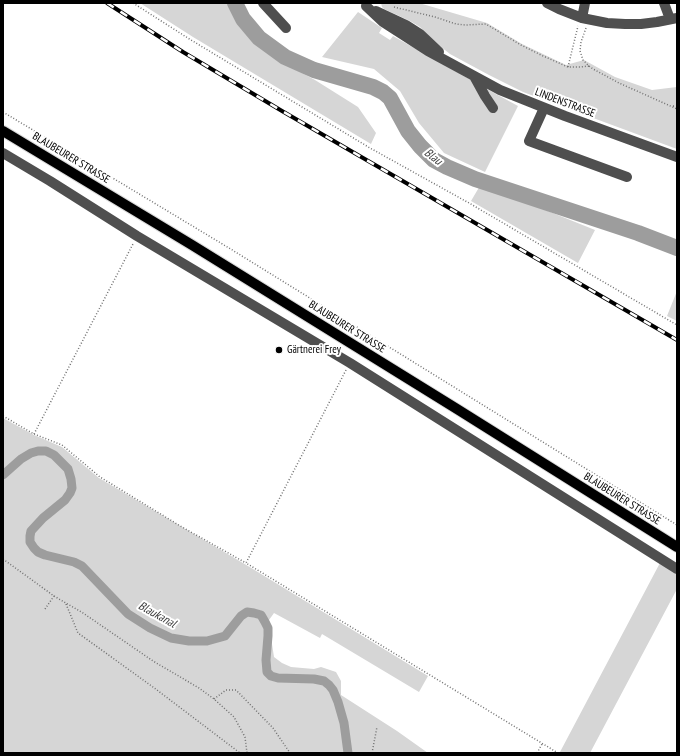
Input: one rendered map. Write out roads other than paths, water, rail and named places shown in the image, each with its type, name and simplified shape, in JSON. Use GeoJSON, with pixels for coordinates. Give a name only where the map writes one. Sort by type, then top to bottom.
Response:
{"type":"FeatureCollection","features":[{"type":"Feature","properties":{"kind":"main road","name":"BLAUBEURER STRASSE"},"geometry":{"type":"LineString","coordinates":[[3,131],[464,413],[677,547]]}},
{"type":"Feature","properties":{"kind":"street"},"geometry":{"type":"LineString","coordinates":[[263,3],[286,28]]}},
{"type":"Feature","properties":{"kind":"street"},"geometry":{"type":"LineString","coordinates":[[547,3],[586,19],[607,23],[625,24],[641,24],[673,19],[664,3]]}},
{"type":"Feature","properties":{"kind":"street"},"geometry":{"type":"LineString","coordinates":[[584,3],[586,19]]}},
{"type":"Feature","properties":{"kind":"street","name":"LINDENSTRASSE"},"geometry":{"type":"LineString","coordinates":[[365,4],[383,22],[428,51],[500,90],[544,108],[677,157]]}},
{"type":"Feature","properties":{"kind":"street"},"geometry":{"type":"LineString","coordinates":[[474,76],[493,108]]}},
{"type":"Feature","properties":{"kind":"street"},"geometry":{"type":"LineString","coordinates":[[544,108],[529,142],[626,177]]}},
{"type":"Feature","properties":{"kind":"street"},"geometry":{"type":"LineString","coordinates":[[3,153],[137,236],[350,363],[677,569]]}},
{"type":"Feature","properties":{"kind":"waterway","name":"Blau"},"geometry":{"type":"LineString","coordinates":[[235,3],[243,19],[259,38],[285,57],[314,70],[373,87],[383,92],[390,98],[408,131],[434,160],[475,179],[638,233],[677,248]]}},
{"type":"Feature","properties":{"kind":"waterway","name":"Blaukanal"},"geometry":{"type":"LineString","coordinates":[[3,475],[21,459],[38,451],[46,451],[54,455],[68,469],[72,488],[70,493],[65,500],[43,518],[31,531],[30,542],[38,552],[74,562],[82,566],[128,614],[150,628],[171,638],[189,641],[207,641],[225,636],[241,616],[247,612],[261,615],[268,628],[266,660],[267,672],[271,676],[278,678],[314,679],[324,681],[329,685],[338,702],[344,723],[348,753]]}},
{"type":"Feature","properties":{"kind":"railway"},"geometry":{"type":"LineString","coordinates":[[107,3],[183,52],[282,111],[677,340]]}},
{"type":"Feature","properties":{"kind":"place","name":"Gärtnerei Frey"},"geometry":{"type":"Point","coordinates":[279,350]}}]}
